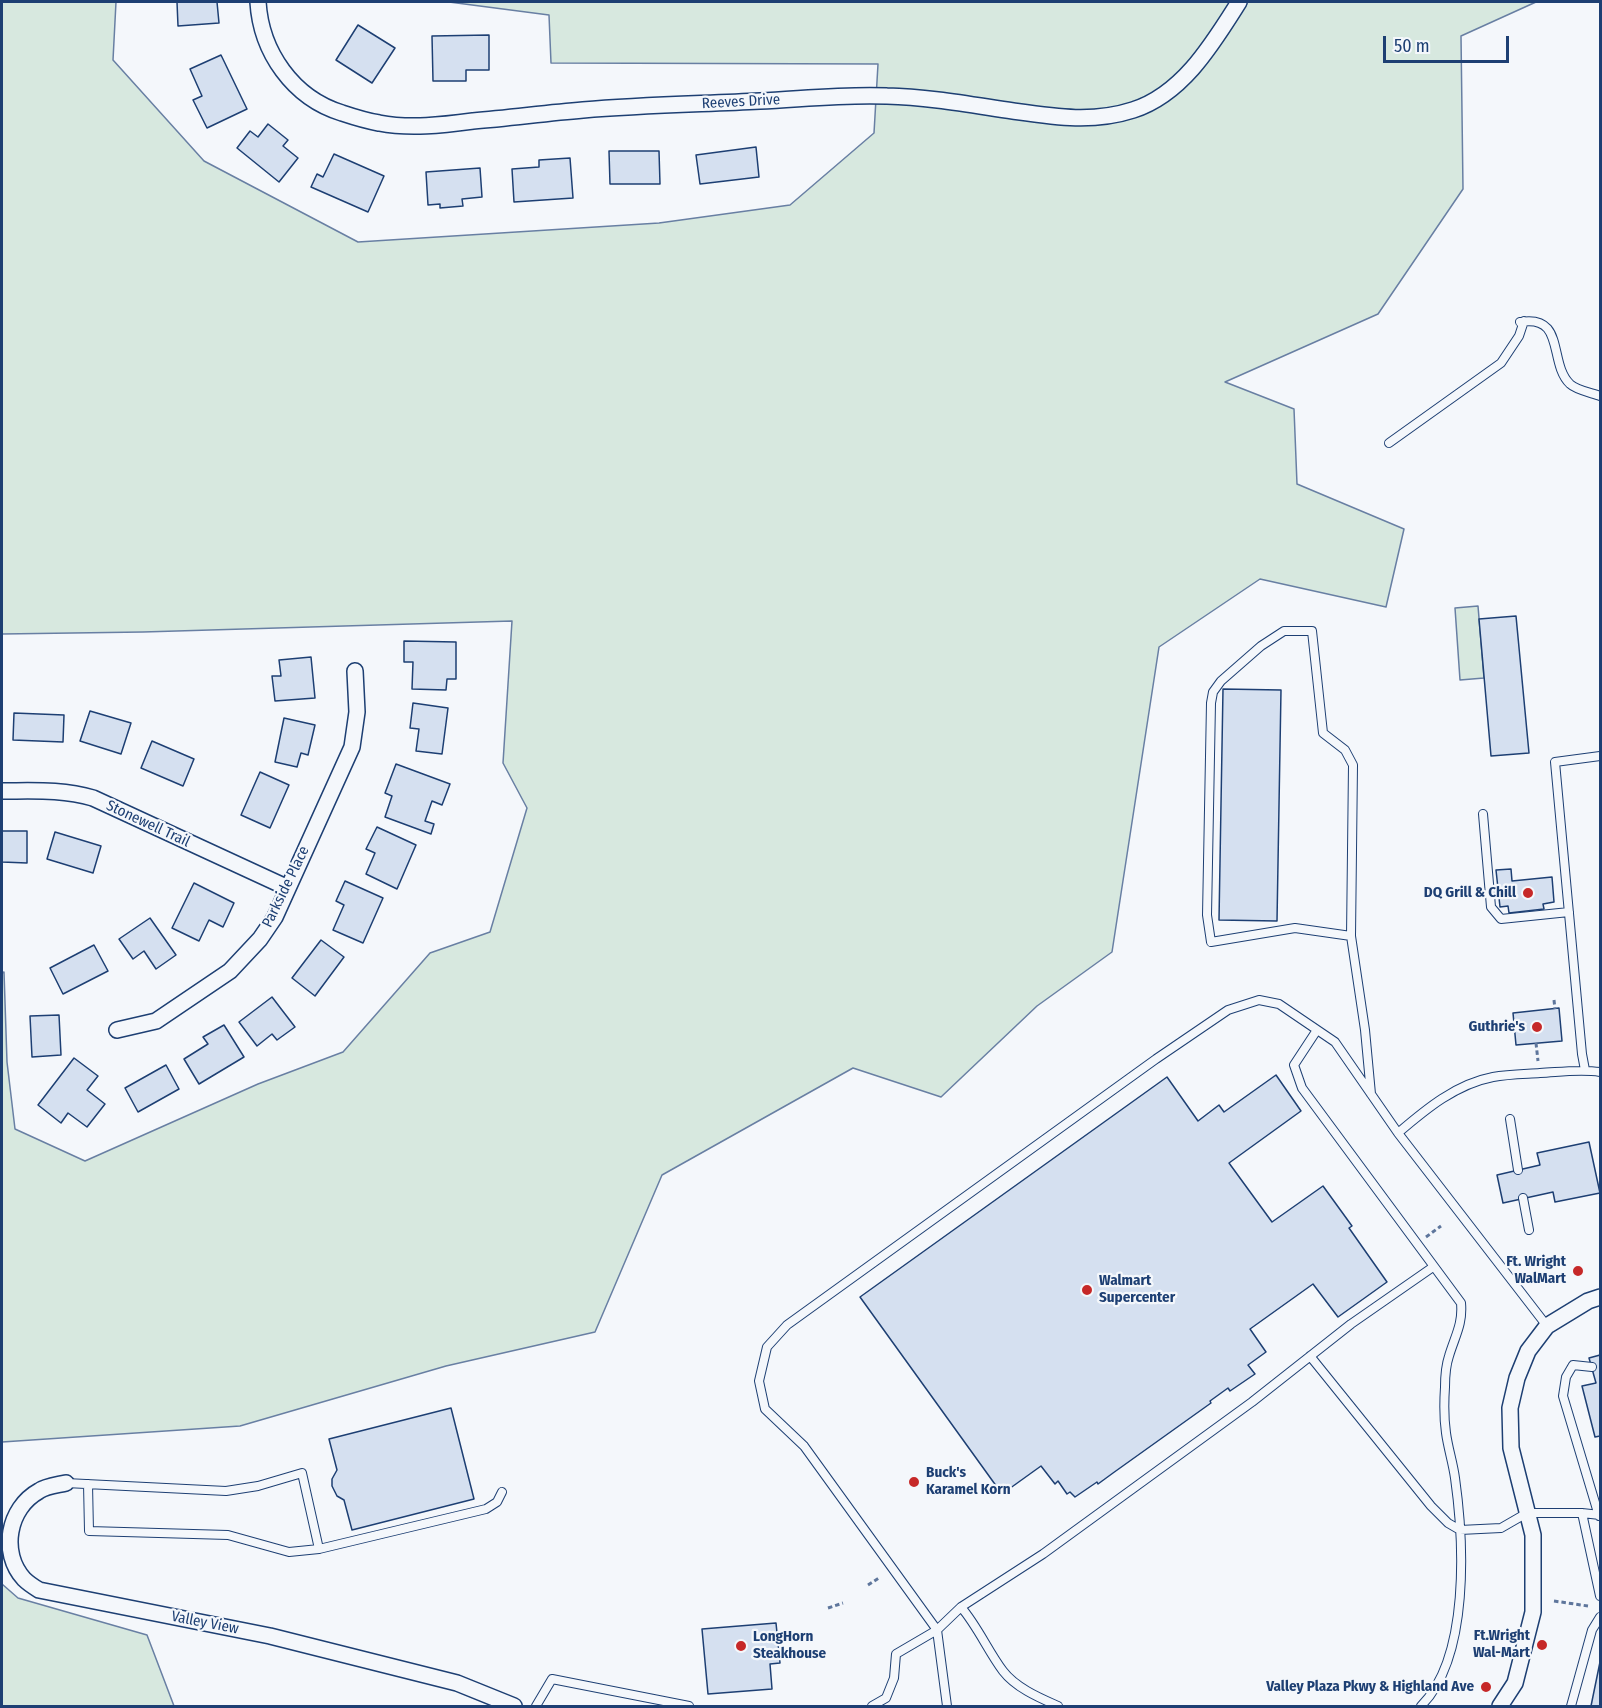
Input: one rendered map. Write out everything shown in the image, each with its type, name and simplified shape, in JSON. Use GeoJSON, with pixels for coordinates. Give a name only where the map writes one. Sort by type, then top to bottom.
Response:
{"type":"FeatureCollection","features":[{"type":"Feature","properties":{"kind":"street","name":"Reeves Drive"},"geometry":{"type":"LineString","coordinates":[[258,2],[259,21],[266,43],[284,74],[310,97],[349,115],[380,123],[415,126],[585,110],[886,96],[939,100],[1060,118],[1104,118],[1135,110],[1152,102],[1175,86],[1203,57],[1239,2]]}},
{"type":"Feature","properties":{"kind":"street","name":"Parkside Place"},"geometry":{"type":"LineString","coordinates":[[117,1030],[156,1021],[230,971],[260,939],[275,916],[352,747],[357,712],[355,671]]}},
{"type":"Feature","properties":{"kind":"street","name":"Stonewell Trail"},"geometry":{"type":"LineString","coordinates":[[2,791],[50,790],[76,793],[93,798],[288,888]]}},
{"type":"Feature","properties":{"kind":"street"},"geometry":{"type":"LineString","coordinates":[[1500,1707],[1515,1683],[1533,1612],[1533,1534],[1511,1448],[1510,1408],[1517,1378],[1528,1351],[1547,1326],[1588,1301],[1600,1297]]}},
{"type":"Feature","properties":{"kind":"street","name":"Valley View"},"geometry":{"type":"LineString","coordinates":[[66,1483],[40,1490],[22,1504],[9,1528],[10,1554],[23,1578],[39,1590],[270,1636],[458,1683],[514,1707]]}},
{"type":"Feature","properties":{"kind":"lane"},"geometry":{"type":"LineString","coordinates":[[1389,443],[1501,363],[1519,336],[1522,321],[1532,320],[1545,326],[1553,336],[1562,370],[1570,384],[1600,396]]}},
{"type":"Feature","properties":{"kind":"lane"},"geometry":{"type":"LineString","coordinates":[[1351,936],[1295,928],[1211,942],[1207,915],[1213,692],[1221,681],[1260,646],[1284,631],[1312,632],[1323,733],[1345,750],[1353,765],[1351,936],[1372,1095]]}},
{"type":"Feature","properties":{"kind":"lane"},"geometry":{"type":"LineString","coordinates":[[1586,1070],[1582,1054],[1555,762],[1600,756]]}},
{"type":"Feature","properties":{"kind":"lane"},"geometry":{"type":"LineString","coordinates":[[1483,814],[1491,907],[1501,919],[1569,912]]}},
{"type":"Feature","properties":{"kind":"lane"},"geometry":{"type":"LineString","coordinates":[[947,1707],[937,1630],[804,1446],[765,1409],[759,1381],[767,1347],[787,1325],[1146,1066],[1228,1010],[1260,1000],[1279,1004],[1335,1042],[1398,1133],[1547,1326]]}},
{"type":"Feature","properties":{"kind":"lane"},"geometry":{"type":"LineString","coordinates":[[1317,1030],[1294,1065],[1302,1088],[1461,1303],[1462,1319],[1448,1359],[1445,1388],[1446,1432],[1455,1476],[1462,1561],[1457,1614],[1450,1651],[1439,1678],[1421,1707]]}},
{"type":"Feature","properties":{"kind":"lane"},"geometry":{"type":"LineString","coordinates":[[1398,1133],[1427,1108],[1471,1083],[1498,1076],[1586,1070],[1600,1072]]}},
{"type":"Feature","properties":{"kind":"lane"},"geometry":{"type":"LineString","coordinates":[[1510,1119],[1518,1170]]}},
{"type":"Feature","properties":{"kind":"lane"},"geometry":{"type":"LineString","coordinates":[[1523,1198],[1529,1230]]}},
{"type":"Feature","properties":{"kind":"lane"},"geometry":{"type":"LineString","coordinates":[[872,1707],[886,1698],[894,1678],[896,1654],[937,1630],[961,1608],[1043,1554],[1252,1402],[1350,1324],[1433,1267]]}},
{"type":"Feature","properties":{"kind":"lane"},"geometry":{"type":"LineString","coordinates":[[1310,1356],[1431,1506],[1460,1530],[1501,1528],[1527,1514],[1582,1513],[1600,1516],[1563,1396],[1566,1377],[1573,1365],[1592,1367]]}},
{"type":"Feature","properties":{"kind":"lane"},"geometry":{"type":"LineString","coordinates":[[66,1483],[226,1491],[258,1486],[302,1473],[319,1549]]}},
{"type":"Feature","properties":{"kind":"lane"},"geometry":{"type":"LineString","coordinates":[[88,1484],[88,1531],[228,1535],[289,1552],[319,1549],[486,1509],[497,1502],[502,1492]]}},
{"type":"Feature","properties":{"kind":"lane"},"geometry":{"type":"LineString","coordinates":[[1582,1513],[1600,1596]]}},
{"type":"Feature","properties":{"kind":"lane"},"geometry":{"type":"LineString","coordinates":[[961,1608],[972,1620],[1004,1672],[1020,1686],[1058,1707]]}},
{"type":"Feature","properties":{"kind":"lane"},"geometry":{"type":"LineString","coordinates":[[1571,1707],[1592,1630],[1600,1617]]}},
{"type":"Feature","properties":{"kind":"lane"},"geometry":{"type":"LineString","coordinates":[[536,1707],[552,1679],[689,1707]]}},
{"type":"Feature","properties":{"kind":"path"},"geometry":{"type":"LineString","coordinates":[[1554,1000],[1555,1009]]}},
{"type":"Feature","properties":{"kind":"path"},"geometry":{"type":"LineString","coordinates":[[1536,1043],[1539,1062]]}},
{"type":"Feature","properties":{"kind":"path"},"geometry":{"type":"LineString","coordinates":[[1424,1239],[1441,1226]]}},
{"type":"Feature","properties":{"kind":"path"},"geometry":{"type":"LineString","coordinates":[[868,1585],[879,1578]]}},
{"type":"Feature","properties":{"kind":"path"},"geometry":{"type":"LineString","coordinates":[[1554,1601],[1587,1606]]}},
{"type":"Feature","properties":{"kind":"path"},"geometry":{"type":"LineString","coordinates":[[828,1608],[843,1603]]}},
{"type":"Feature","properties":{"kind":"shaded area"},"geometry":{"type":"Polygon","coordinates":[[[2,2],[116,2],[113,60],[204,161],[358,242],[659,223],[790,205],[874,133],[878,64],[551,63],[549,15],[449,2],[1536,2],[1461,36],[1463,189],[1378,314],[1225,382],[1294,409],[1297,484],[1404,529],[1386,607],[1260,579],[1159,647],[1112,952],[1037,1006],[941,1097],[853,1068],[662,1175],[595,1332],[446,1366],[240,1426],[2,1442],[2,973],[4,972],[7,1062],[15,1129],[85,1161],[258,1084],[343,1052],[430,953],[490,932],[527,808],[503,763],[512,621],[2,634],[2,2]]]}},
{"type":"Feature","properties":{"kind":"shaded area"},"geometry":{"type":"Polygon","coordinates":[[[1478,606],[1484,678],[1460,680],[1455,608],[1478,606]]]}},
{"type":"Feature","properties":{"kind":"shaded area"},"geometry":{"type":"Polygon","coordinates":[[[2,1584],[18,1598],[147,1635],[174,1706],[2,1706],[2,1584]]]}},
{"type":"Feature","properties":{"kind":"building"},"geometry":{"type":"Polygon","coordinates":[[[177,2],[217,2],[219,23],[178,26],[177,2]]]}},
{"type":"Feature","properties":{"kind":"building"},"geometry":{"type":"Polygon","coordinates":[[[358,25],[395,48],[372,83],[336,60],[358,25]]]}},
{"type":"Feature","properties":{"kind":"building"},"geometry":{"type":"Polygon","coordinates":[[[489,35],[489,70],[466,70],[466,81],[433,81],[432,36],[489,35]]]}},
{"type":"Feature","properties":{"kind":"building"},"geometry":{"type":"Polygon","coordinates":[[[221,55],[247,109],[207,128],[193,100],[202,96],[190,69],[221,55]]]}},
{"type":"Feature","properties":{"kind":"building"},"geometry":{"type":"Polygon","coordinates":[[[268,124],[288,140],[283,146],[298,158],[279,182],[237,148],[250,131],[258,137],[268,124]]]}},
{"type":"Feature","properties":{"kind":"building"},"geometry":{"type":"Polygon","coordinates":[[[756,147],[759,177],[700,184],[696,155],[756,147]]]}},
{"type":"Feature","properties":{"kind":"building"},"geometry":{"type":"Polygon","coordinates":[[[609,151],[659,151],[660,184],[610,184],[609,151]]]}},
{"type":"Feature","properties":{"kind":"building"},"geometry":{"type":"Polygon","coordinates":[[[334,154],[384,176],[368,212],[311,187],[317,174],[323,177],[334,154]]]}},
{"type":"Feature","properties":{"kind":"building"},"geometry":{"type":"Polygon","coordinates":[[[570,158],[573,198],[514,202],[512,169],[539,167],[539,160],[570,158]]]}},
{"type":"Feature","properties":{"kind":"building"},"geometry":{"type":"Polygon","coordinates":[[[480,168],[482,197],[462,199],[463,206],[440,208],[440,204],[428,205],[426,172],[480,168]]]}},
{"type":"Feature","properties":{"kind":"building"},"geometry":{"type":"Polygon","coordinates":[[[1516,616],[1529,753],[1491,756],[1479,619],[1516,616]]]}},
{"type":"Feature","properties":{"kind":"building"},"geometry":{"type":"Polygon","coordinates":[[[404,641],[456,642],[456,679],[447,679],[446,690],[412,689],[413,662],[404,662],[404,641]]]}},
{"type":"Feature","properties":{"kind":"building"},"geometry":{"type":"Polygon","coordinates":[[[311,657],[315,698],[275,701],[272,676],[281,676],[279,660],[311,657]]]}},
{"type":"Feature","properties":{"kind":"building"},"geometry":{"type":"Polygon","coordinates":[[[1223,689],[1281,690],[1277,921],[1219,920],[1223,689]]]}},
{"type":"Feature","properties":{"kind":"building"},"geometry":{"type":"Polygon","coordinates":[[[413,703],[448,708],[442,754],[416,751],[419,729],[410,728],[413,703]]]}},
{"type":"Feature","properties":{"kind":"building"},"geometry":{"type":"Polygon","coordinates":[[[90,711],[131,723],[121,754],[80,741],[90,711]]]}},
{"type":"Feature","properties":{"kind":"building"},"geometry":{"type":"Polygon","coordinates":[[[14,713],[64,715],[63,742],[13,740],[14,713]]]}},
{"type":"Feature","properties":{"kind":"building"},"geometry":{"type":"Polygon","coordinates":[[[284,718],[315,725],[308,755],[301,753],[297,767],[275,762],[284,718]]]}},
{"type":"Feature","properties":{"kind":"building"},"geometry":{"type":"Polygon","coordinates":[[[152,741],[194,759],[183,786],[141,768],[152,741]]]}},
{"type":"Feature","properties":{"kind":"building"},"geometry":{"type":"Polygon","coordinates":[[[396,764],[450,784],[442,805],[432,801],[425,821],[434,824],[431,834],[385,817],[392,796],[385,793],[396,764]]]}},
{"type":"Feature","properties":{"kind":"building"},"geometry":{"type":"Polygon","coordinates":[[[260,772],[289,785],[270,828],[241,815],[260,772]]]}},
{"type":"Feature","properties":{"kind":"building"},"geometry":{"type":"Polygon","coordinates":[[[377,827],[416,845],[397,889],[366,874],[375,853],[366,849],[377,827]]]}},
{"type":"Feature","properties":{"kind":"building"},"geometry":{"type":"Polygon","coordinates":[[[2,831],[27,831],[27,863],[2,862],[2,831]]]}},
{"type":"Feature","properties":{"kind":"building"},"geometry":{"type":"Polygon","coordinates":[[[55,832],[101,846],[93,873],[47,859],[55,832]]]}},
{"type":"Feature","properties":{"kind":"building"},"geometry":{"type":"Polygon","coordinates":[[[1511,869],[1512,881],[1552,877],[1554,902],[1543,904],[1544,909],[1509,913],[1508,906],[1500,907],[1496,870],[1511,869]]]}},
{"type":"Feature","properties":{"kind":"building"},"geometry":{"type":"Polygon","coordinates":[[[345,881],[383,898],[363,943],[333,930],[344,905],[336,901],[345,881]]]}},
{"type":"Feature","properties":{"kind":"building"},"geometry":{"type":"Polygon","coordinates":[[[194,883],[234,903],[223,927],[209,920],[199,941],[172,928],[194,883]]]}},
{"type":"Feature","properties":{"kind":"building"},"geometry":{"type":"Polygon","coordinates":[[[150,918],[176,955],[156,969],[144,951],[133,959],[119,939],[150,918]]]}},
{"type":"Feature","properties":{"kind":"building"},"geometry":{"type":"Polygon","coordinates":[[[321,940],[344,957],[315,996],[292,978],[321,940]]]}},
{"type":"Feature","properties":{"kind":"building"},"geometry":{"type":"Polygon","coordinates":[[[94,945],[108,971],[63,994],[50,968],[94,945]]]}},
{"type":"Feature","properties":{"kind":"building"},"geometry":{"type":"Polygon","coordinates":[[[272,997],[295,1027],[277,1040],[272,1034],[257,1046],[239,1022],[272,997]]]}},
{"type":"Feature","properties":{"kind":"building","name":"Guthrie's"},"geometry":{"type":"Polygon","coordinates":[[[1559,1008],[1562,1041],[1516,1045],[1513,1013],[1559,1008]]]}},
{"type":"Feature","properties":{"kind":"building"},"geometry":{"type":"Polygon","coordinates":[[[59,1015],[61,1055],[32,1057],[30,1016],[59,1015]]]}},
{"type":"Feature","properties":{"kind":"building"},"geometry":{"type":"Polygon","coordinates":[[[224,1025],[244,1057],[199,1084],[184,1059],[208,1044],[203,1037],[224,1025]]]}},
{"type":"Feature","properties":{"kind":"building"},"geometry":{"type":"Polygon","coordinates":[[[74,1058],[98,1076],[87,1090],[105,1104],[87,1127],[68,1113],[61,1123],[38,1105],[74,1058]]]}},
{"type":"Feature","properties":{"kind":"building"},"geometry":{"type":"Polygon","coordinates":[[[166,1065],[179,1089],[138,1112],[125,1088],[166,1065]]]}},
{"type":"Feature","properties":{"kind":"building","name":"Walmart Supercenter"},"geometry":{"type":"Polygon","coordinates":[[[1276,1075],[1301,1111],[1229,1163],[1272,1222],[1323,1186],[1352,1226],[1349,1228],[1387,1282],[1338,1317],[1313,1284],[1250,1329],[1266,1352],[1248,1365],[1255,1374],[1230,1391],[1228,1388],[1210,1401],[1211,1403],[1098,1484],[1097,1482],[1075,1497],[1070,1492],[1067,1494],[1058,1481],[1055,1484],[1041,1466],[1002,1494],[860,1297],[1167,1077],[1198,1121],[1219,1105],[1224,1112],[1276,1075]]]}},
{"type":"Feature","properties":{"kind":"building"},"geometry":{"type":"Polygon","coordinates":[[[1589,1142],[1600,1193],[1555,1202],[1553,1192],[1503,1203],[1497,1175],[1540,1165],[1537,1153],[1589,1142]]]}},
{"type":"Feature","properties":{"kind":"building"},"geometry":{"type":"Polygon","coordinates":[[[1600,1355],[1600,1436],[1595,1437],[1582,1386],[1596,1383],[1589,1358],[1600,1355]]]}},
{"type":"Feature","properties":{"kind":"building"},"geometry":{"type":"Polygon","coordinates":[[[451,1408],[474,1499],[352,1530],[344,1500],[337,1496],[332,1486],[332,1479],[337,1470],[329,1439],[451,1408]]]}},
{"type":"Feature","properties":{"kind":"building","name":"LongHorn Steakhouse"},"geometry":{"type":"Polygon","coordinates":[[[776,1623],[780,1663],[770,1664],[772,1689],[708,1694],[702,1629],[776,1623]]]}},
{"type":"Feature","properties":{"kind":"building"},"geometry":{"type":"Polygon","coordinates":[[[1600,1662],[1600,1706],[1591,1706],[1600,1662]]]}},
{"type":"Feature","properties":{"kind":"place","name":"DQ Grill & Chill"},"geometry":{"type":"Point","coordinates":[1528,893]}},
{"type":"Feature","properties":{"kind":"place","name":"Guthrie's"},"geometry":{"type":"Point","coordinates":[1537,1027]}},
{"type":"Feature","properties":{"kind":"place","name":"Ft. Wright WalMart"},"geometry":{"type":"Point","coordinates":[1578,1271]}},
{"type":"Feature","properties":{"kind":"place","name":"Walmart Supercenter"},"geometry":{"type":"Point","coordinates":[1087,1290]}},
{"type":"Feature","properties":{"kind":"place","name":"Buck's Karamel Korn"},"geometry":{"type":"Point","coordinates":[914,1482]}},
{"type":"Feature","properties":{"kind":"place","name":"Ft.Wright Wal-Mart"},"geometry":{"type":"Point","coordinates":[1542,1645]}},
{"type":"Feature","properties":{"kind":"place","name":"LongHorn Steakhouse"},"geometry":{"type":"Point","coordinates":[741,1646]}},
{"type":"Feature","properties":{"kind":"place","name":"Valley Plaza Pkwy & Highland Ave"},"geometry":{"type":"Point","coordinates":[1486,1687]}}]}
